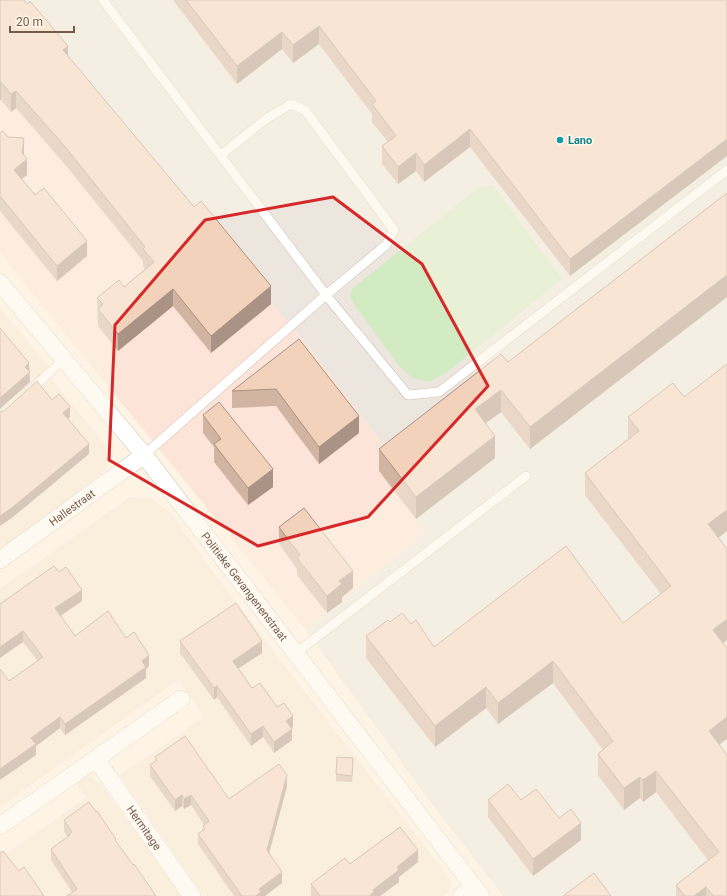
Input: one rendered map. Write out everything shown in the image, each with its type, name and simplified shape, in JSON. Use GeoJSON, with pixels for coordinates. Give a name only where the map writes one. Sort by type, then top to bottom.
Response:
{"type":"FeatureCollection","features":[{"type":"Feature","properties":{"kind":"street","name":"Politieke Gevangenenstraat"},"geometry":{"type":"LineString","coordinates":[[0,282],[144,455],[296,653],[472,893]]}},
{"type":"Feature","properties":{"kind":"street","name":"Hallestraat"},"geometry":{"type":"LineString","coordinates":[[0,560],[144,455]]}},
{"type":"Feature","properties":{"kind":"street"},"geometry":{"type":"LineString","coordinates":[[0,826],[181,699]]}},
{"type":"Feature","properties":{"kind":"street","name":"Hermitage"},"geometry":{"type":"LineString","coordinates":[[96,759],[192,896]]}},
{"type":"Feature","properties":{"kind":"lane"},"geometry":{"type":"LineString","coordinates":[[103,0],[326,295],[408,395],[439,392],[727,170]]}},
{"type":"Feature","properties":{"kind":"lane"},"geometry":{"type":"LineString","coordinates":[[144,455],[326,295],[386,245],[394,230],[304,110],[292,104],[266,119],[221,156]]}},
{"type":"Feature","properties":{"kind":"lane"},"geometry":{"type":"LineString","coordinates":[[22,397],[64,359]]}},
{"type":"Feature","properties":{"kind":"lane"},"geometry":{"type":"LineString","coordinates":[[296,653],[526,476]]}},
{"type":"Feature","properties":{"kind":"highlighted area"},"geometry":{"type":"Polygon","coordinates":[[[333,197],[422,264],[488,386],[368,517],[258,546],[109,460],[115,325],[205,220],[333,197]]]}},
{"type":"Feature","properties":{"kind":"shaded area"},"geometry":{"type":"Polygon","coordinates":[[[0,0],[241,266],[310,349],[393,457],[378,469],[426,532],[306,630],[0,253],[0,0]]]}},
{"type":"Feature","properties":{"kind":"shaded area"},"geometry":{"type":"Polygon","coordinates":[[[23,0],[727,0],[727,896],[503,896],[423,792],[306,630],[426,532],[378,469],[393,457],[310,349],[82,76],[23,0]]]}},
{"type":"Feature","properties":{"kind":"shaded area"},"geometry":{"type":"Polygon","coordinates":[[[0,309],[51,369],[0,412],[0,309]]]}},
{"type":"Feature","properties":{"kind":"shaded area"},"geometry":{"type":"Polygon","coordinates":[[[52,380],[111,452],[109,464],[101,474],[31,528],[0,549],[0,422],[52,380]]]}},
{"type":"Feature","properties":{"kind":"shaded area"},"geometry":{"type":"Polygon","coordinates":[[[130,497],[150,498],[170,512],[232,598],[451,880],[450,890],[445,896],[204,896],[120,775],[204,717],[178,680],[0,807],[0,589],[130,497]]]}},
{"type":"Feature","properties":{"kind":"shaded area"},"geometry":{"type":"Polygon","coordinates":[[[84,777],[91,777],[102,786],[181,896],[0,896],[0,858],[86,798],[76,783],[84,777]]]}},
{"type":"Feature","properties":{"kind":"green space"},"geometry":{"type":"Polygon","coordinates":[[[493,185],[562,279],[446,373],[428,382],[412,378],[400,367],[355,306],[350,296],[353,288],[478,188],[493,185]]]}},
{"type":"Feature","properties":{"kind":"building"},"geometry":{"type":"Polygon","coordinates":[[[0,0],[24,0],[27,4],[30,1],[68,46],[63,50],[194,207],[201,201],[271,286],[211,336],[173,289],[118,334],[98,309],[103,304],[97,298],[119,280],[124,287],[154,262],[143,249],[145,247],[67,149],[16,91],[11,94],[1,82],[0,83],[0,0]]]}},
{"type":"Feature","properties":{"kind":"building","name":"Lano"},"geometry":{"type":"Polygon","coordinates":[[[186,0],[727,0],[727,139],[570,259],[470,129],[424,165],[416,153],[398,167],[382,146],[396,136],[372,104],[376,101],[319,26],[293,45],[282,32],[237,66],[186,0]]]}},
{"type":"Feature","properties":{"kind":"building"},"geometry":{"type":"Polygon","coordinates":[[[3,131],[8,137],[24,138],[22,153],[27,159],[14,170],[35,195],[44,188],[87,241],[57,266],[0,196],[0,133],[3,131]]]}},
{"type":"Feature","properties":{"kind":"building"},"geometry":{"type":"Polygon","coordinates":[[[727,193],[727,275],[530,427],[501,390],[475,409],[495,436],[416,497],[379,449],[501,354],[508,362],[727,193]]]}},
{"type":"Feature","properties":{"kind":"building"},"geometry":{"type":"Polygon","coordinates":[[[0,328],[29,363],[25,367],[30,372],[0,398],[0,328]]]}},
{"type":"Feature","properties":{"kind":"building"},"geometry":{"type":"Polygon","coordinates":[[[299,339],[359,416],[319,447],[276,389],[232,391],[299,339]]]}},
{"type":"Feature","properties":{"kind":"building"},"geometry":{"type":"Polygon","coordinates":[[[727,364],[727,510],[708,524],[727,549],[727,619],[713,630],[727,648],[727,717],[709,731],[727,755],[727,896],[713,896],[706,887],[694,896],[685,896],[676,885],[719,852],[656,771],[643,780],[640,777],[624,788],[598,754],[613,741],[553,661],[498,703],[486,687],[435,726],[366,636],[388,620],[390,622],[402,613],[411,624],[416,620],[434,647],[566,546],[623,623],[671,586],[585,473],[639,431],[628,417],[673,383],[684,397],[727,364]]]}},
{"type":"Feature","properties":{"kind":"building"},"geometry":{"type":"Polygon","coordinates":[[[37,381],[52,400],[59,394],[70,407],[63,413],[89,444],[0,516],[0,412],[4,411],[37,381]]]}},
{"type":"Feature","properties":{"kind":"building"},"geometry":{"type":"Polygon","coordinates":[[[219,402],[273,469],[248,488],[214,444],[221,439],[203,415],[219,402]]]}},
{"type":"Feature","properties":{"kind":"building"},"geometry":{"type":"Polygon","coordinates":[[[304,508],[353,571],[339,581],[342,584],[327,596],[297,558],[300,555],[279,527],[304,508]]]}},
{"type":"Feature","properties":{"kind":"building"},"geometry":{"type":"Polygon","coordinates":[[[54,566],[59,572],[66,567],[82,590],[55,608],[75,636],[108,611],[126,638],[134,632],[149,655],[142,661],[146,667],[65,724],[60,717],[31,738],[36,744],[0,769],[0,669],[9,681],[43,657],[23,631],[0,647],[0,604],[54,566]]]}},
{"type":"Feature","properties":{"kind":"building"},"geometry":{"type":"Polygon","coordinates":[[[236,603],[262,641],[233,661],[252,688],[260,683],[277,707],[284,703],[293,716],[286,721],[292,729],[274,742],[263,726],[251,734],[217,686],[214,688],[180,641],[236,603]]]}},
{"type":"Feature","properties":{"kind":"building"},"geometry":{"type":"Polygon","coordinates":[[[185,736],[229,799],[279,764],[287,775],[267,850],[282,872],[259,889],[261,892],[256,896],[242,896],[198,834],[205,829],[203,826],[209,821],[191,795],[184,799],[182,795],[175,800],[150,765],[157,760],[155,757],[185,736]]]}},
{"type":"Feature","properties":{"kind":"building"},"geometry":{"type":"Polygon","coordinates":[[[337,757],[353,758],[352,776],[336,774],[337,757]]]}},
{"type":"Feature","properties":{"kind":"building"},"geometry":{"type":"Polygon","coordinates":[[[508,784],[521,800],[536,789],[559,818],[571,809],[581,823],[533,859],[488,800],[508,784]]]}},
{"type":"Feature","properties":{"kind":"building"},"geometry":{"type":"Polygon","coordinates":[[[89,802],[96,812],[97,811],[116,839],[115,840],[156,896],[67,896],[77,889],[51,849],[72,832],[64,820],[89,802]]]}},
{"type":"Feature","properties":{"kind":"building"},"geometry":{"type":"Polygon","coordinates":[[[400,827],[418,850],[397,867],[399,870],[373,890],[374,892],[369,896],[320,896],[311,884],[345,858],[350,864],[400,827]]]}},
{"type":"Feature","properties":{"kind":"building"},"geometry":{"type":"Polygon","coordinates":[[[3,851],[19,871],[24,867],[44,896],[1,896],[0,853],[3,851]]]}},
{"type":"Feature","properties":{"kind":"building"},"geometry":{"type":"Polygon","coordinates":[[[594,873],[611,896],[563,896],[594,873]]]}},
{"type":"Feature","properties":{"kind":"place","name":"Lano"},"geometry":{"type":"Point","coordinates":[560,140]}}]}
